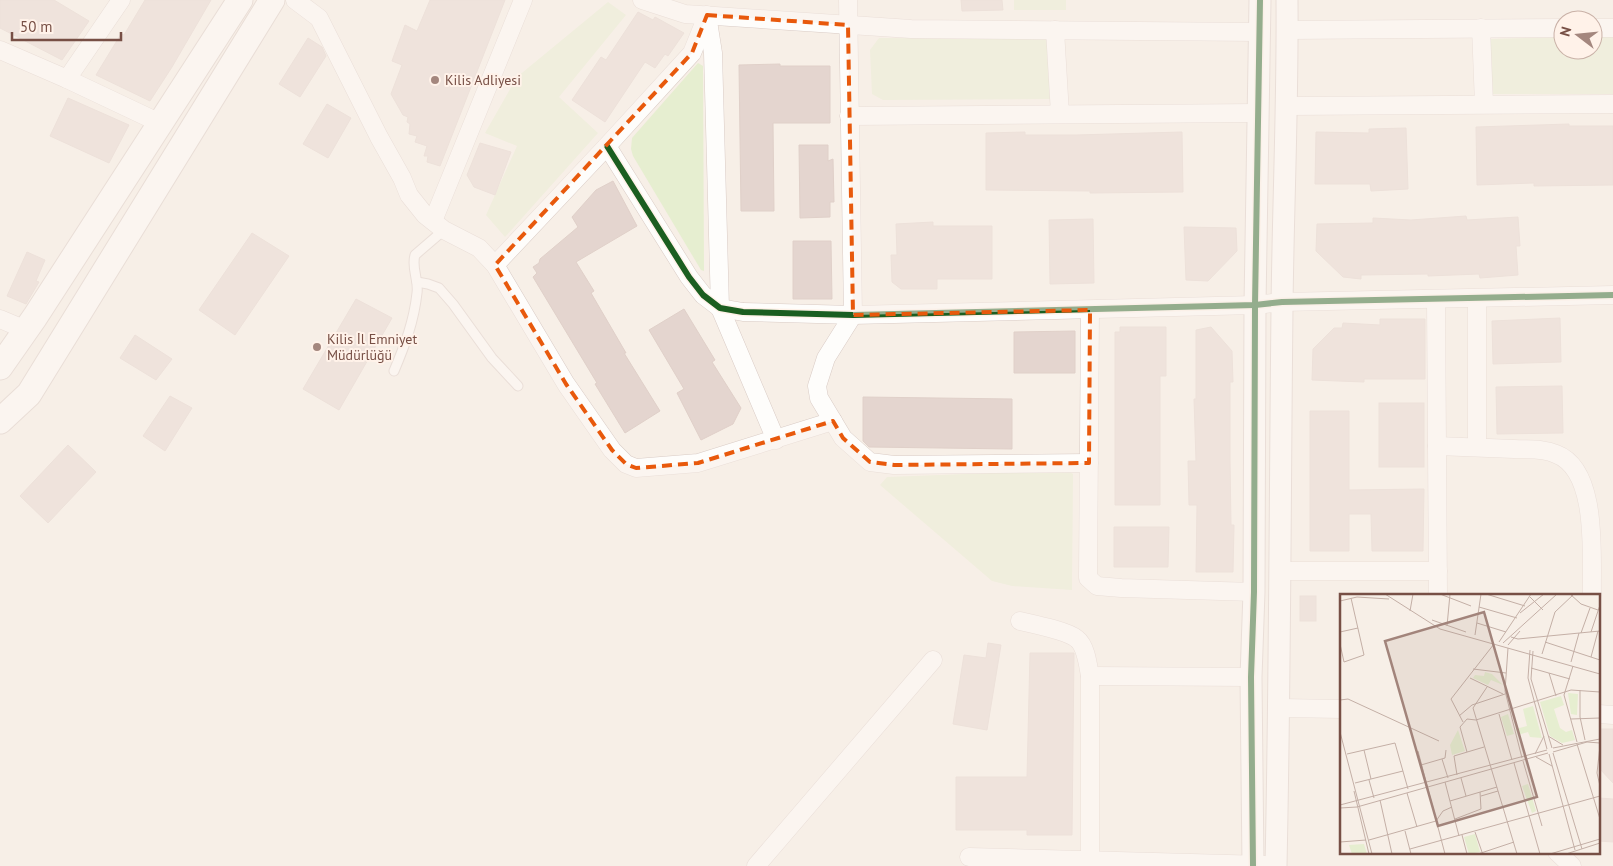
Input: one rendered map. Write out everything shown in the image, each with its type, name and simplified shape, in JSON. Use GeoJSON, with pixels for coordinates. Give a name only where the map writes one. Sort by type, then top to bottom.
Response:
{"type":"FeatureCollection","features":[{"type":"Feature","properties":{"kind":"main road"},"geometry":{"type":"LineString","coordinates":[[0,367],[26,330],[240,0]]}},
{"type":"Feature","properties":{"kind":"main road"},"geometry":{"type":"LineString","coordinates":[[0,421],[29,394],[272,0]]}},
{"type":"Feature","properties":{"kind":"street"},"geometry":{"type":"LineString","coordinates":[[66,79],[121,0]]}},
{"type":"Feature","properties":{"kind":"street"},"geometry":{"type":"LineString","coordinates":[[295,0],[320,18],[409,195],[425,215],[479,248],[495,265],[566,384],[612,450],[626,464],[636,468],[698,463],[833,422]]}},
{"type":"Feature","properties":{"kind":"street"},"geometry":{"type":"LineString","coordinates":[[439,225],[524,0]]}},
{"type":"Feature","properties":{"kind":"street"},"geometry":{"type":"LineString","coordinates":[[642,0],[685,14],[911,29],[1260,32]]}},
{"type":"Feature","properties":{"kind":"street"},"geometry":{"type":"LineString","coordinates":[[848,0],[852,315],[826,358],[817,386],[819,398],[843,438],[870,462],[894,465],[1089,463]]}},
{"type":"Feature","properties":{"kind":"street"},"geometry":{"type":"LineString","coordinates":[[1253,865],[1251,677],[1254,592],[1255,305],[1260,0]]}},
{"type":"Feature","properties":{"kind":"street"},"geometry":{"type":"LineString","coordinates":[[1276,866],[1280,708],[1279,571],[1286,0]]}},
{"type":"Feature","properties":{"kind":"street"},"geometry":{"type":"LineString","coordinates":[[495,265],[692,53],[707,15]]}},
{"type":"Feature","properties":{"kind":"street"},"geometry":{"type":"LineString","coordinates":[[707,15],[713,53],[720,308],[776,440]]}},
{"type":"Feature","properties":{"kind":"street"},"geometry":{"type":"LineString","coordinates":[[1481,28],[1484,104]]}},
{"type":"Feature","properties":{"kind":"street"},"geometry":{"type":"LineString","coordinates":[[1287,30],[1553,28]]}},
{"type":"Feature","properties":{"kind":"street"},"geometry":{"type":"LineString","coordinates":[[1055,30],[1060,114]]}},
{"type":"Feature","properties":{"kind":"street"},"geometry":{"type":"LineString","coordinates":[[0,50],[160,123]]}},
{"type":"Feature","properties":{"kind":"street"},"geometry":{"type":"LineString","coordinates":[[1286,106],[1613,104]]}},
{"type":"Feature","properties":{"kind":"street"},"geometry":{"type":"LineString","coordinates":[[849,116],[1259,113]]}},
{"type":"Feature","properties":{"kind":"street"},"geometry":{"type":"LineString","coordinates":[[607,146],[688,277],[703,295],[720,308],[743,312],[852,315],[1090,310],[1255,305],[1282,302],[1613,295]]}},
{"type":"Feature","properties":{"kind":"street"},"geometry":{"type":"LineString","coordinates":[[1477,299],[1477,448]]}},
{"type":"Feature","properties":{"kind":"street"},"geometry":{"type":"LineString","coordinates":[[1436,300],[1438,594]]}},
{"type":"Feature","properties":{"kind":"street"},"geometry":{"type":"LineString","coordinates":[[1090,310],[1088,578],[1097,586],[1254,592]]}},
{"type":"Feature","properties":{"kind":"street"},"geometry":{"type":"LineString","coordinates":[[0,319],[26,330]]}},
{"type":"Feature","properties":{"kind":"street"},"geometry":{"type":"LineString","coordinates":[[1437,446],[1545,450],[1564,458],[1579,476],[1585,489],[1590,512],[1592,594]]}},
{"type":"Feature","properties":{"kind":"street"},"geometry":{"type":"LineString","coordinates":[[1279,571],[1438,571]]}},
{"type":"Feature","properties":{"kind":"street"},"geometry":{"type":"LineString","coordinates":[[1020,621],[1061,632],[1077,639],[1084,650],[1090,676],[1090,860]]}},
{"type":"Feature","properties":{"kind":"street"},"geometry":{"type":"LineString","coordinates":[[756,866],[933,660]]}},
{"type":"Feature","properties":{"kind":"street"},"geometry":{"type":"LineString","coordinates":[[1090,676],[1251,677]]}},
{"type":"Feature","properties":{"kind":"street"},"geometry":{"type":"LineString","coordinates":[[1280,708],[1340,709]]}},
{"type":"Feature","properties":{"kind":"street"},"geometry":{"type":"LineString","coordinates":[[1600,714],[1613,715]]}},
{"type":"Feature","properties":{"kind":"street"},"geometry":{"type":"LineString","coordinates":[[1560,854],[1572,866]]}},
{"type":"Feature","properties":{"kind":"street"},"geometry":{"type":"LineString","coordinates":[[968,858],[1281,866]]}},
{"type":"Feature","properties":{"kind":"lane"},"geometry":{"type":"LineString","coordinates":[[394,371],[409,336],[415,307],[417,282],[414,268],[415,255],[439,225]]}},
{"type":"Feature","properties":{"kind":"lane"},"geometry":{"type":"LineString","coordinates":[[417,282],[439,288],[453,304],[492,358],[518,386]]}},
{"type":"Feature","properties":{"kind":"highlighted area"},"geometry":{"type":"Polygon","coordinates":[[[707,15],[848,25],[853,315],[1090,310],[1089,463],[894,465],[870,462],[843,438],[833,421],[698,463],[636,468],[626,464],[612,450],[566,384],[495,265],[692,53],[707,15]]]}},
{"type":"Feature","properties":{"kind":"green space"},"geometry":{"type":"Polygon","coordinates":[[[1014,0],[1066,0],[1066,10],[1014,10],[1014,0]]]}},
{"type":"Feature","properties":{"kind":"green space"},"geometry":{"type":"Polygon","coordinates":[[[608,2],[626,15],[559,97],[598,133],[505,237],[486,215],[517,146],[485,133],[517,77],[608,2]]]}},
{"type":"Feature","properties":{"kind":"green space"},"geometry":{"type":"Polygon","coordinates":[[[1603,36],[1613,36],[1613,94],[1492,94],[1490,39],[1553,37],[1553,60],[1603,60],[1603,36]]]}},
{"type":"Feature","properties":{"kind":"green space"},"geometry":{"type":"Polygon","coordinates":[[[879,38],[1049,39],[1050,99],[883,100],[872,94],[870,50],[879,38]]]}},
{"type":"Feature","properties":{"kind":"green space"},"geometry":{"type":"Polygon","coordinates":[[[698,63],[703,66],[704,271],[701,270],[633,156],[631,149],[632,138],[698,63]]]}},
{"type":"Feature","properties":{"kind":"green space"},"geometry":{"type":"Polygon","coordinates":[[[1066,470],[1073,474],[1072,590],[1012,586],[992,581],[880,485],[887,477],[1066,470]]]}},
{"type":"Feature","properties":{"kind":"building"},"geometry":{"type":"Polygon","coordinates":[[[0,0],[54,0],[89,21],[62,60],[0,28],[0,0]]]}},
{"type":"Feature","properties":{"kind":"building"},"geometry":{"type":"Polygon","coordinates":[[[145,0],[211,0],[150,101],[96,75],[121,34],[124,35],[145,0]]]}},
{"type":"Feature","properties":{"kind":"building","name":"Kilis Adliyesi"},"geometry":{"type":"Polygon","coordinates":[[[430,0],[505,0],[440,166],[427,162],[428,156],[424,156],[427,146],[415,142],[417,136],[409,134],[410,124],[407,122],[408,117],[403,115],[391,94],[402,65],[392,61],[405,25],[417,31],[430,0]]]}},
{"type":"Feature","properties":{"kind":"building"},"geometry":{"type":"Polygon","coordinates":[[[961,0],[1002,0],[1003,10],[962,11],[961,0]]]}},
{"type":"Feature","properties":{"kind":"building"},"geometry":{"type":"Polygon","coordinates":[[[638,12],[653,20],[655,17],[684,33],[668,56],[665,54],[655,68],[645,62],[605,122],[572,100],[601,57],[606,60],[638,12]]]}},
{"type":"Feature","properties":{"kind":"building"},"geometry":{"type":"Polygon","coordinates":[[[308,38],[322,47],[326,56],[300,97],[279,84],[308,38]]]}},
{"type":"Feature","properties":{"kind":"building"},"geometry":{"type":"Polygon","coordinates":[[[780,64],[780,66],[830,66],[830,123],[773,123],[774,211],[741,211],[739,65],[780,64]]]}},
{"type":"Feature","properties":{"kind":"building"},"geometry":{"type":"Polygon","coordinates":[[[68,98],[129,125],[109,163],[50,136],[68,98]]]}},
{"type":"Feature","properties":{"kind":"building"},"geometry":{"type":"Polygon","coordinates":[[[327,104],[351,118],[328,158],[303,144],[327,104]]]}},
{"type":"Feature","properties":{"kind":"building"},"geometry":{"type":"Polygon","coordinates":[[[1569,124],[1569,126],[1613,126],[1613,185],[1534,186],[1534,183],[1477,185],[1476,127],[1569,124]]]}},
{"type":"Feature","properties":{"kind":"building"},"geometry":{"type":"Polygon","coordinates":[[[1406,128],[1408,189],[1371,191],[1370,184],[1315,184],[1316,132],[1369,133],[1369,129],[1406,128]]]}},
{"type":"Feature","properties":{"kind":"building"},"geometry":{"type":"Polygon","coordinates":[[[1025,132],[1025,135],[1076,135],[1182,132],[1183,192],[1090,193],[1090,191],[986,190],[986,133],[1025,132]]]}},
{"type":"Feature","properties":{"kind":"building"},"geometry":{"type":"Polygon","coordinates":[[[480,143],[511,152],[495,195],[474,187],[467,175],[480,143]]]}},
{"type":"Feature","properties":{"kind":"building"},"geometry":{"type":"Polygon","coordinates":[[[799,145],[828,145],[828,161],[833,159],[834,202],[830,202],[830,217],[800,218],[799,145]]]}},
{"type":"Feature","properties":{"kind":"building"},"geometry":{"type":"Polygon","coordinates":[[[613,181],[637,226],[576,262],[594,291],[591,293],[626,353],[624,353],[660,411],[625,433],[533,277],[537,273],[533,267],[539,263],[540,259],[578,227],[572,217],[596,190],[613,181]]]}},
{"type":"Feature","properties":{"kind":"building"},"geometry":{"type":"Polygon","coordinates":[[[1466,216],[1467,220],[1518,217],[1520,246],[1516,246],[1518,275],[1480,278],[1479,274],[1428,276],[1428,274],[1361,275],[1361,279],[1343,277],[1316,251],[1317,224],[1373,223],[1373,218],[1411,220],[1466,216]]]}},
{"type":"Feature","properties":{"kind":"building"},"geometry":{"type":"Polygon","coordinates":[[[1093,219],[1094,283],[1050,284],[1049,220],[1093,219]]]}},
{"type":"Feature","properties":{"kind":"building"},"geometry":{"type":"Polygon","coordinates":[[[933,222],[933,226],[992,226],[992,279],[937,279],[937,289],[901,289],[892,282],[891,255],[897,255],[896,224],[933,222]]]}},
{"type":"Feature","properties":{"kind":"building"},"geometry":{"type":"Polygon","coordinates":[[[1184,227],[1236,228],[1237,251],[1208,281],[1186,280],[1184,227]]]}},
{"type":"Feature","properties":{"kind":"building"},"geometry":{"type":"Polygon","coordinates":[[[252,233],[289,256],[235,335],[199,310],[252,233]]]}},
{"type":"Feature","properties":{"kind":"building"},"geometry":{"type":"Polygon","coordinates":[[[793,241],[831,241],[832,299],[793,299],[793,241]]]}},
{"type":"Feature","properties":{"kind":"building"},"geometry":{"type":"Polygon","coordinates":[[[27,252],[45,260],[36,281],[39,282],[26,304],[7,296],[27,252]]]}},
{"type":"Feature","properties":{"kind":"building"},"geometry":{"type":"Polygon","coordinates":[[[356,299],[392,318],[339,410],[303,389],[356,299]]]}},
{"type":"Feature","properties":{"kind":"building"},"geometry":{"type":"Polygon","coordinates":[[[684,309],[715,360],[712,362],[741,408],[733,424],[701,440],[677,393],[684,389],[649,330],[684,309]]]}},
{"type":"Feature","properties":{"kind":"building"},"geometry":{"type":"Polygon","coordinates":[[[1560,318],[1561,362],[1493,364],[1492,321],[1560,318]]]}},
{"type":"Feature","properties":{"kind":"building"},"geometry":{"type":"Polygon","coordinates":[[[1380,319],[1425,319],[1425,379],[1364,379],[1364,382],[1312,380],[1313,349],[1334,328],[1342,328],[1343,323],[1380,325],[1380,319]]]}},
{"type":"Feature","properties":{"kind":"building"},"geometry":{"type":"Polygon","coordinates":[[[1120,327],[1166,327],[1166,376],[1160,376],[1160,505],[1115,505],[1115,332],[1120,332],[1120,327]]]}},
{"type":"Feature","properties":{"kind":"building"},"geometry":{"type":"Polygon","coordinates":[[[1211,327],[1232,351],[1233,382],[1230,382],[1230,460],[1231,525],[1234,525],[1233,572],[1196,572],[1197,505],[1189,505],[1188,461],[1196,461],[1194,399],[1196,399],[1196,330],[1211,327]]]}},
{"type":"Feature","properties":{"kind":"building"},"geometry":{"type":"Polygon","coordinates":[[[1075,331],[1075,373],[1014,373],[1014,332],[1075,331]]]}},
{"type":"Feature","properties":{"kind":"building"},"geometry":{"type":"Polygon","coordinates":[[[135,335],[172,359],[156,380],[120,358],[135,335]]]}},
{"type":"Feature","properties":{"kind":"building"},"geometry":{"type":"Polygon","coordinates":[[[1562,386],[1563,433],[1497,434],[1496,387],[1562,386]]]}},
{"type":"Feature","properties":{"kind":"building"},"geometry":{"type":"Polygon","coordinates":[[[170,396],[192,408],[165,451],[143,436],[170,396]]]}},
{"type":"Feature","properties":{"kind":"building"},"geometry":{"type":"Polygon","coordinates":[[[863,397],[1012,399],[1012,449],[869,447],[863,441],[863,397]]]}},
{"type":"Feature","properties":{"kind":"building"},"geometry":{"type":"Polygon","coordinates":[[[1379,403],[1424,403],[1424,467],[1379,467],[1379,403]]]}},
{"type":"Feature","properties":{"kind":"building"},"geometry":{"type":"Polygon","coordinates":[[[1310,411],[1349,411],[1349,490],[1424,489],[1423,551],[1372,551],[1371,514],[1349,514],[1349,551],[1310,551],[1310,411]]]}},
{"type":"Feature","properties":{"kind":"building"},"geometry":{"type":"Polygon","coordinates":[[[68,445],[96,472],[48,523],[20,496],[68,445]]]}},
{"type":"Feature","properties":{"kind":"building"},"geometry":{"type":"Polygon","coordinates":[[[1114,527],[1169,527],[1168,567],[1114,567],[1114,527]]]}},
{"type":"Feature","properties":{"kind":"building"},"geometry":{"type":"Polygon","coordinates":[[[1300,596],[1316,596],[1316,621],[1300,621],[1300,596]]]}},
{"type":"Feature","properties":{"kind":"building"},"geometry":{"type":"Polygon","coordinates":[[[988,643],[1001,645],[987,730],[953,724],[964,655],[986,658],[988,643]]]}},
{"type":"Feature","properties":{"kind":"building"},"geometry":{"type":"Polygon","coordinates":[[[1030,653],[1074,653],[1072,835],[1027,835],[1027,830],[956,830],[956,777],[1027,777],[1030,653]]]}},
{"type":"Feature","properties":{"kind":"building"},"geometry":{"type":"Polygon","coordinates":[[[1600,729],[1613,729],[1613,783],[1600,769],[1600,729]]]}},
{"type":"Feature","properties":{"kind":"building"},"geometry":{"type":"Polygon","coordinates":[[[1600,798],[1613,799],[1613,842],[1600,841],[1600,798]]]}},
{"type":"Feature","properties":{"kind":"cycle path"},"geometry":{"type":"LineString","coordinates":[[1253,866],[1251,677],[1254,592],[1255,305],[1260,0]]}},
{"type":"Feature","properties":{"kind":"cycle path"},"geometry":{"type":"LineString","coordinates":[[607,146],[689,277],[703,295],[720,308],[743,312],[853,315],[1255,305],[1282,302],[1613,295]]}},
{"type":"Feature","properties":{"kind":"place","name":"Kilis Adliyesi"},"geometry":{"type":"Point","coordinates":[435,80]}},
{"type":"Feature","properties":{"kind":"place","name":"Kilis İl Emniyet Müdürlüğü"},"geometry":{"type":"Point","coordinates":[317,347]}}]}
